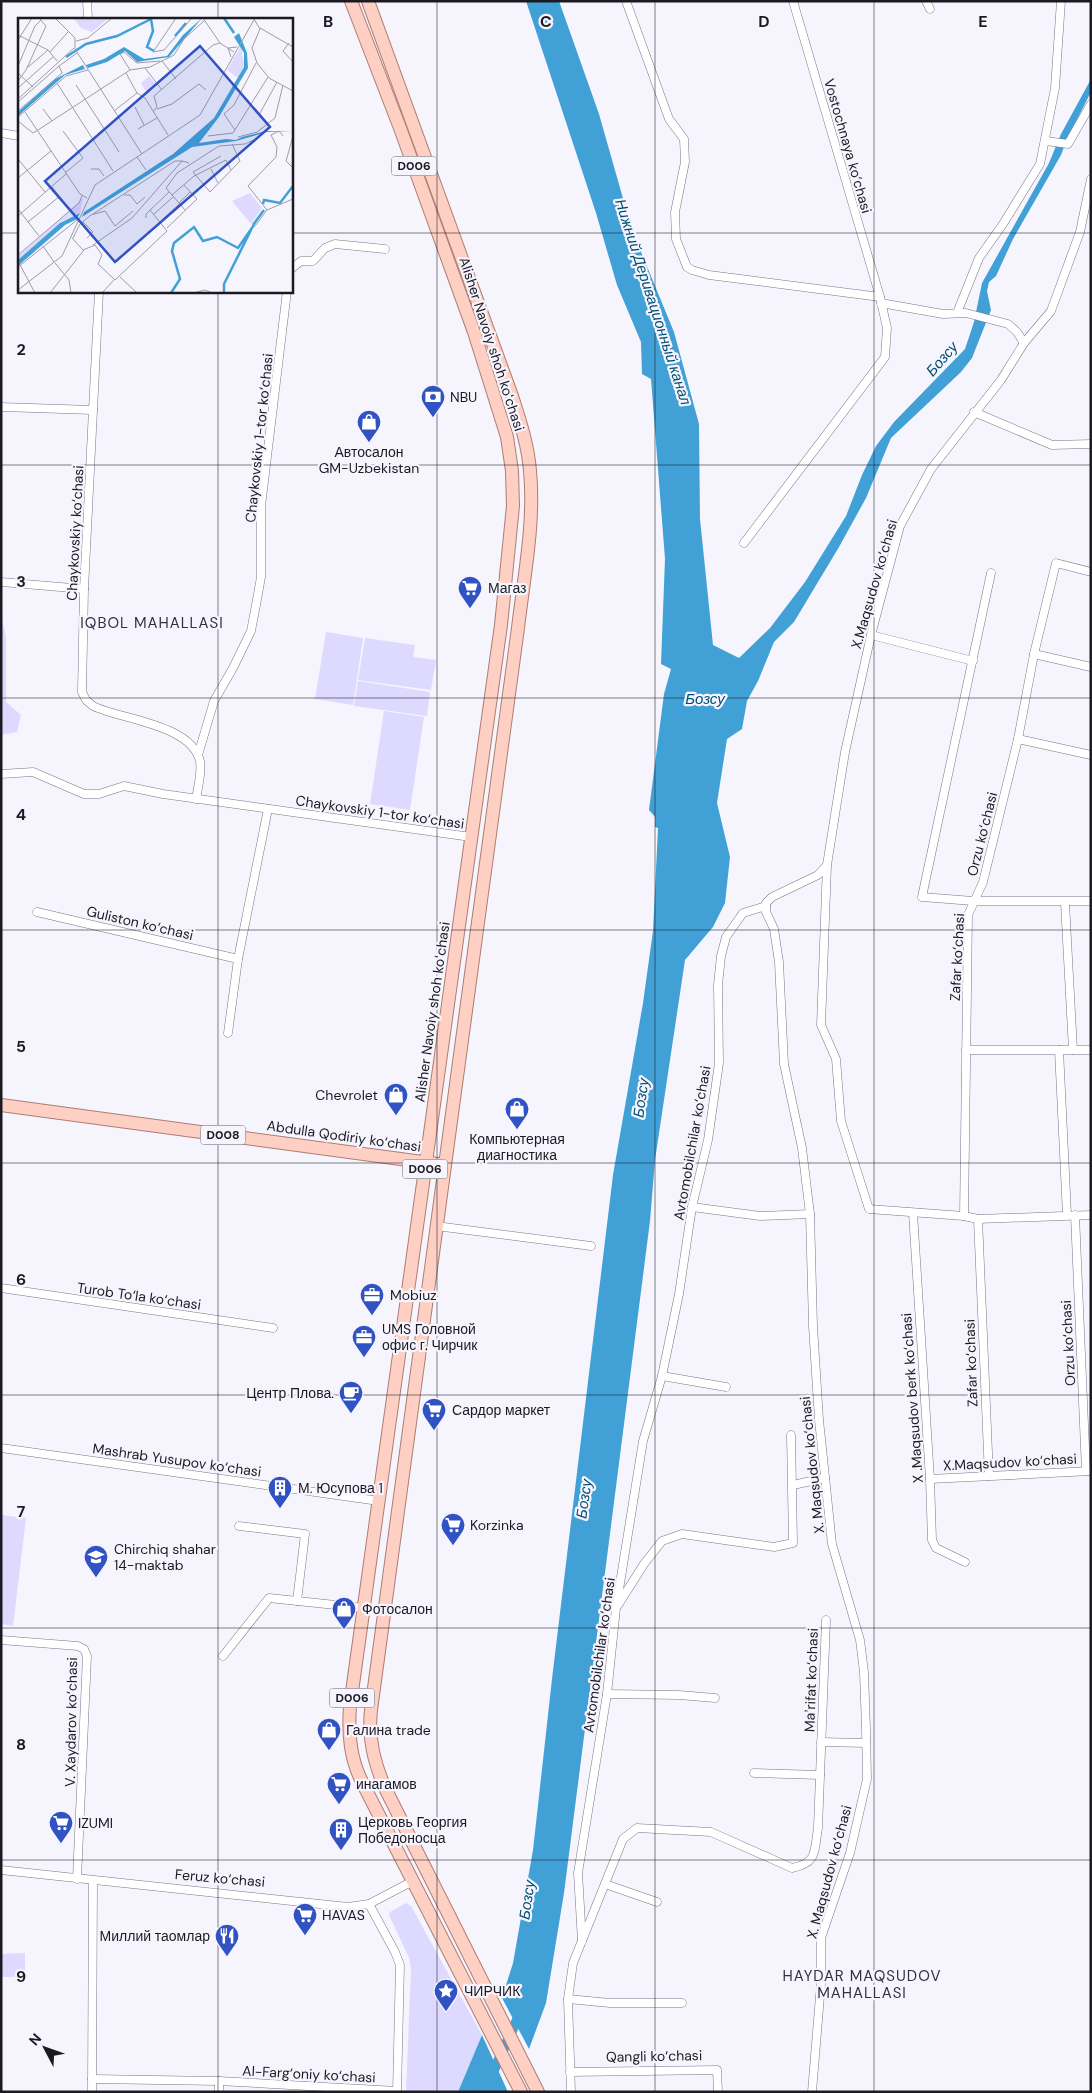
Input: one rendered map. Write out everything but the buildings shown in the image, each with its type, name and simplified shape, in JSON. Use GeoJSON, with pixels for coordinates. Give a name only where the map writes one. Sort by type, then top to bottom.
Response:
{"type":"FeatureCollection","features":[{"type":"Feature","properties":{"kind":"main road","name":"Alisher Navoiy shoh koʻchasi"},"geometry":{"type":"LineString","coordinates":[[351,1],[400,128],[474,332],[504,424],[510,454],[513,489],[510,540],[471,837],[350,1706],[350,1736],[352,1754],[358,1775],[519,2089]]}},
{"type":"Feature","properties":{"kind":"main road","name":"Alisher Navoiy shoh koʻchasi"},"geometry":{"type":"LineString","coordinates":[[368,1],[512,396],[525,440],[530,470],[531,506],[518,628],[370,1724],[371,1747],[379,1775],[538,2092]]}},
{"type":"Feature","properties":{"kind":"main road","name":"Abdulla Qodiriy ko‘chasi"},"geometry":{"type":"LineString","coordinates":[[1,1105],[445,1164]]}},
{"type":"Feature","properties":{"kind":"main road","name":"Feruz ko‘chasi"},"geometry":{"type":"LineString","coordinates":[[413,1881],[429,1873]]}},
{"type":"Feature","properties":{"kind":"street"},"geometry":{"type":"LineString","coordinates":[[87,1],[88,18]]}},
{"type":"Feature","properties":{"kind":"street"},"geometry":{"type":"LineString","coordinates":[[626,1],[669,119],[684,139],[685,162],[675,212],[675,236],[687,267],[697,272],[880,300],[943,314],[966,313],[1008,324],[1017,332],[1024,343],[1051,311],[1080,232],[1091,180]]}},
{"type":"Feature","properties":{"kind":"street","name":"Vostochnaya ko‘chasi"},"geometry":{"type":"LineString","coordinates":[[744,543],[885,357],[887,328],[880,300],[793,1]]}},
{"type":"Feature","properties":{"kind":"street"},"geometry":{"type":"LineString","coordinates":[[926,1],[930,9]]}},
{"type":"Feature","properties":{"kind":"street"},"geometry":{"type":"LineString","coordinates":[[957,313],[979,258],[1003,224],[1038,167],[1046,141],[1055,88],[1061,1]]}},
{"type":"Feature","properties":{"kind":"street"},"geometry":{"type":"LineString","coordinates":[[1046,141],[1068,144],[1091,104]]}},
{"type":"Feature","properties":{"kind":"street"},"geometry":{"type":"LineString","coordinates":[[1,133],[18,136]]}},
{"type":"Feature","properties":{"kind":"street"},"geometry":{"type":"LineString","coordinates":[[292,268],[301,261],[313,261],[325,248],[335,244],[385,249]]}},
{"type":"Feature","properties":{"kind":"street","name":"Chaykovskiy ko‘chasi"},"geometry":{"type":"LineString","coordinates":[[99,292],[84,589],[81,682],[84,697],[90,704],[98,708],[174,732],[188,743],[198,755]]}},
{"type":"Feature","properties":{"kind":"street","name":"Chaykovskiy 1-tor ko‘chasi"},"geometry":{"type":"LineString","coordinates":[[198,755],[214,701],[234,668],[251,631],[256,605],[261,577],[261,506],[287,292]]}},
{"type":"Feature","properties":{"kind":"street","name":"X.Maqsudov ko‘chasi"},"geometry":{"type":"LineString","coordinates":[[912,1213],[869,1209],[841,1122],[836,1059],[822,1025],[827,865],[845,752],[871,635],[900,526],[932,469],[974,412],[1001,380],[1024,343]]}},
{"type":"Feature","properties":{"kind":"street"},"geometry":{"type":"LineString","coordinates":[[1,407],[93,410]]}},
{"type":"Feature","properties":{"kind":"street"},"geometry":{"type":"LineString","coordinates":[[974,412],[1052,445],[1091,444]]}},
{"type":"Feature","properties":{"kind":"street","name":"Orzu ko‘chasi"},"geometry":{"type":"LineString","coordinates":[[973,901],[983,882],[1018,739],[1034,654],[1056,563],[1091,572]]}},
{"type":"Feature","properties":{"kind":"street","name":"Zafar ko‘chasi"},"geometry":{"type":"LineString","coordinates":[[964,1216],[968,916],[973,901],[922,896],[991,573]]}},
{"type":"Feature","properties":{"kind":"street"},"geometry":{"type":"LineString","coordinates":[[1,582],[84,589]]}},
{"type":"Feature","properties":{"kind":"street"},"geometry":{"type":"LineString","coordinates":[[871,635],[973,661]]}},
{"type":"Feature","properties":{"kind":"street"},"geometry":{"type":"LineString","coordinates":[[1034,654],[1091,666]]}},
{"type":"Feature","properties":{"kind":"street"},"geometry":{"type":"LineString","coordinates":[[1018,739],[1091,755]]}},
{"type":"Feature","properties":{"kind":"street"},"geometry":{"type":"LineString","coordinates":[[1,774],[33,772],[84,794],[99,794],[124,786],[196,799],[200,767],[198,755]]}},
{"type":"Feature","properties":{"kind":"street","name":"Chaykovskiy 1-tor ko‘chasi"},"geometry":{"type":"LineString","coordinates":[[196,799],[471,837]]}},
{"type":"Feature","properties":{"kind":"street"},"geometry":{"type":"LineString","coordinates":[[228,1033],[238,959],[268,809]]}},
{"type":"Feature","properties":{"kind":"street"},"geometry":{"type":"LineString","coordinates":[[766,906],[766,903],[772,897],[818,875],[827,865]]}},
{"type":"Feature","properties":{"kind":"street"},"geometry":{"type":"LineString","coordinates":[[973,901],[1091,901]]}},
{"type":"Feature","properties":{"kind":"street"},"geometry":{"type":"LineString","coordinates":[[1065,902],[1073,1050]]}},
{"type":"Feature","properties":{"kind":"street","name":"Avtomobilchilar ko‘chasi"},"geometry":{"type":"LineString","coordinates":[[582,1941],[578,1873],[607,1694],[616,1608],[643,1441],[662,1376],[679,1294],[692,1207],[708,1140],[719,1064],[718,985],[721,956],[726,937],[743,913],[766,906]]}},
{"type":"Feature","properties":{"kind":"street","name":"X. Maqsudov ko‘chasi"},"geometry":{"type":"LineString","coordinates":[[766,906],[766,912],[774,930],[779,962],[784,1064],[802,1148],[810,1214],[812,1326],[832,1544],[860,1640],[864,1672],[867,1779],[850,1853],[821,1938],[821,1984],[812,2092]]}},
{"type":"Feature","properties":{"kind":"street","name":"Guliston ko‘chasi"},"geometry":{"type":"LineString","coordinates":[[37,912],[238,959]]}},
{"type":"Feature","properties":{"kind":"street"},"geometry":{"type":"LineString","coordinates":[[966,1050],[1091,1050]]}},
{"type":"Feature","properties":{"kind":"street","name":"Orzu ko‘chasi"},"geometry":{"type":"LineString","coordinates":[[1058,1050],[1089,1471]]}},
{"type":"Feature","properties":{"kind":"street"},"geometry":{"type":"LineString","coordinates":[[692,1207],[760,1216],[810,1214]]}},
{"type":"Feature","properties":{"kind":"street"},"geometry":{"type":"LineString","coordinates":[[912,1213],[964,1216],[978,1219],[1091,1215]]}},
{"type":"Feature","properties":{"kind":"street","name":"X .Maqsudov berk ko‘chasi"},"geometry":{"type":"LineString","coordinates":[[912,1213],[930,1479],[932,1540],[936,1548],[965,1562]]}},
{"type":"Feature","properties":{"kind":"street","name":"Zafar ko‘chasi"},"geometry":{"type":"LineString","coordinates":[[978,1219],[989,1476]]}},
{"type":"Feature","properties":{"kind":"street"},"geometry":{"type":"LineString","coordinates":[[436,1226],[591,1246]]}},
{"type":"Feature","properties":{"kind":"street","name":"Turob To‘la ko‘chasi"},"geometry":{"type":"LineString","coordinates":[[1,1288],[273,1328]]}},
{"type":"Feature","properties":{"kind":"street"},"geometry":{"type":"LineString","coordinates":[[662,1376],[726,1388]]}},
{"type":"Feature","properties":{"kind":"street"},"geometry":{"type":"LineString","coordinates":[[616,1608],[644,1564],[662,1541],[682,1534],[774,1547],[793,1543],[792,1435]]}},
{"type":"Feature","properties":{"kind":"street","name":"Mashrab Yusupov ko‘chasi"},"geometry":{"type":"LineString","coordinates":[[1,1448],[379,1501]]}},
{"type":"Feature","properties":{"kind":"street","name":"X.Maqsudov ko‘chasi"},"geometry":{"type":"LineString","coordinates":[[930,1479],[1089,1471]]}},
{"type":"Feature","properties":{"kind":"street"},"geometry":{"type":"LineString","coordinates":[[793,1485],[825,1478]]}},
{"type":"Feature","properties":{"kind":"street"},"geometry":{"type":"LineString","coordinates":[[239,1526],[305,1534],[297,1601]]}},
{"type":"Feature","properties":{"kind":"street"},"geometry":{"type":"LineString","coordinates":[[223,1656],[269,1598],[364,1608]]}},
{"type":"Feature","properties":{"kind":"street","name":"Maʼrifat ko‘chasi"},"geometry":{"type":"LineString","coordinates":[[568,1999],[574,1963],[623,1839],[637,1828],[711,1832],[792,1868],[806,1866],[814,1856],[818,1828],[826,1620]]}},
{"type":"Feature","properties":{"kind":"street","name":"V. Xaydarov ko‘chasi"},"geometry":{"type":"LineString","coordinates":[[1,1640],[78,1646],[84,1649],[87,1656],[77,1879]]}},
{"type":"Feature","properties":{"kind":"street"},"geometry":{"type":"LineString","coordinates":[[607,1694],[679,1695],[715,1698]]}},
{"type":"Feature","properties":{"kind":"street","name":"Maʼrifat ko‘chasi"},"geometry":{"type":"LineString","coordinates":[[821,1742],[866,1742]]}},
{"type":"Feature","properties":{"kind":"street"},"geometry":{"type":"LineString","coordinates":[[754,1773],[820,1775]]}},
{"type":"Feature","properties":{"kind":"street","name":"Feruz ko‘chasi"},"geometry":{"type":"LineString","coordinates":[[1,1870],[348,1907],[369,1904],[413,1881]]}},
{"type":"Feature","properties":{"kind":"street"},"geometry":{"type":"LineString","coordinates":[[92,2092],[93,1881]]}},
{"type":"Feature","properties":{"kind":"street"},"geometry":{"type":"LineString","coordinates":[[605,1884],[657,1902]]}},
{"type":"Feature","properties":{"kind":"street"},"geometry":{"type":"LineString","coordinates":[[369,1904],[400,1965],[397,2091]]}},
{"type":"Feature","properties":{"kind":"street"},"geometry":{"type":"LineString","coordinates":[[571,2092],[568,1999],[610,2004],[682,2003]]}},
{"type":"Feature","properties":{"kind":"street","name":"Qangli ko‘chasi"},"geometry":{"type":"LineString","coordinates":[[570,2072],[717,2070],[718,2092]]}},
{"type":"Feature","properties":{"kind":"street","name":"Al-Farg‘oniy ko‘chasi"},"geometry":{"type":"LineString","coordinates":[[92,2079],[219,2081],[397,2091]]}},
{"type":"Feature","properties":{"kind":"street"},"geometry":{"type":"LineString","coordinates":[[219,2081],[219,2092]]}},
{"type":"Feature","properties":{"kind":"shaded area"},"geometry":{"type":"Polygon","coordinates":[[[1,616],[6,637],[6,702],[21,715],[17,732],[1,735],[1,616]]]}},
{"type":"Feature","properties":{"kind":"shaded area"},"geometry":{"type":"Polygon","coordinates":[[[326,632],[363,638],[353,705],[315,699],[326,632]]]}},
{"type":"Feature","properties":{"kind":"shaded area"},"geometry":{"type":"Polygon","coordinates":[[[365,638],[415,645],[413,657],[436,660],[431,690],[358,680],[365,638]]]}},
{"type":"Feature","properties":{"kind":"shaded area"},"geometry":{"type":"Polygon","coordinates":[[[358,681],[430,692],[427,716],[354,706],[358,681]]]}},
{"type":"Feature","properties":{"kind":"shaded area"},"geometry":{"type":"Polygon","coordinates":[[[384,711],[424,717],[410,810],[370,804],[384,711]]]}},
{"type":"Feature","properties":{"kind":"shaded area"},"geometry":{"type":"Polygon","coordinates":[[[1,1515],[26,1518],[13,1626],[1,1624],[1,1515]]]}},
{"type":"Feature","properties":{"kind":"shaded area"},"geometry":{"type":"Polygon","coordinates":[[[406,1903],[411,1906],[482,2035],[458,2092],[406,2092],[411,1969],[409,1958],[389,1915],[390,1912],[406,1903]]]}},
{"type":"Feature","properties":{"kind":"shaded area"},"geometry":{"type":"Polygon","coordinates":[[[25,1953],[25,1977],[1,1977],[1,1954],[25,1953]]]}},
{"type":"Feature","properties":{"kind":"water","name":"Бозсу"},"geometry":{"type":"Polygon","coordinates":[[[526,1],[559,1],[599,114],[632,230],[674,332],[699,424],[700,519],[713,645],[739,658],[770,628],[805,582],[846,516],[876,446],[894,422],[965,349],[974,322],[982,283],[1049,163],[1061,134],[1091,79],[1091,92],[1061,155],[1013,239],[996,276],[989,282],[987,291],[991,310],[972,358],[961,372],[891,438],[866,498],[839,547],[794,622],[774,642],[758,681],[747,701],[742,729],[727,739],[717,803],[730,857],[725,903],[713,927],[685,960],[655,1160],[650,1221],[564,1893],[546,2003],[529,2049],[502,1998],[513,1963],[533,1850],[613,1175],[643,1003],[653,931],[658,828],[655,827],[655,817],[649,810],[664,694],[671,669],[661,664],[665,559],[651,379],[642,374],[641,342],[617,285],[596,213],[526,1]]]}},
{"type":"Feature","properties":{"kind":"water"},"geometry":{"type":"Polygon","coordinates":[[[482,2035],[508,2092],[458,2092],[482,2035]]]}},
{"type":"Feature","properties":{"kind":"waterway","name":"Бозсу"},"geometry":{"type":"LineString","coordinates":[[484,2092],[521,2011]]}},
{"type":"Feature","properties":{"kind":"place","name":"NBU"},"geometry":{"type":"Point","coordinates":[433,418]}},
{"type":"Feature","properties":{"kind":"place","name":"Автосалон GM-Uzbekistan"},"geometry":{"type":"Point","coordinates":[369,443]}},
{"type":"Feature","properties":{"kind":"place","name":"Магаз"},"geometry":{"type":"Point","coordinates":[470,609]}},
{"type":"Feature","properties":{"kind":"place","name":"Chevrolet"},"geometry":{"type":"Point","coordinates":[396,1116]}},
{"type":"Feature","properties":{"kind":"place","name":"Компьютерная диагностика"},"geometry":{"type":"Point","coordinates":[517,1130]}},
{"type":"Feature","properties":{"kind":"place","name":"Mobiuz"},"geometry":{"type":"Point","coordinates":[372,1316]}},
{"type":"Feature","properties":{"kind":"place","name":"UMS Головной офис г. Чирчик"},"geometry":{"type":"Point","coordinates":[364,1358]}},
{"type":"Feature","properties":{"kind":"place","name":"Центр Плова."},"geometry":{"type":"Point","coordinates":[351,1414]}},
{"type":"Feature","properties":{"kind":"place","name":"Сардор маркет"},"geometry":{"type":"Point","coordinates":[434,1431]}},
{"type":"Feature","properties":{"kind":"place","name":"М. Юсупова 1"},"geometry":{"type":"Point","coordinates":[280,1509]}},
{"type":"Feature","properties":{"kind":"place","name":"Korzinka"},"geometry":{"type":"Point","coordinates":[453,1546]}},
{"type":"Feature","properties":{"kind":"place","name":"Chirchiq shahar 14-maktab"},"geometry":{"type":"Point","coordinates":[96,1578]}},
{"type":"Feature","properties":{"kind":"place","name":"Фотосалон"},"geometry":{"type":"Point","coordinates":[344,1630]}},
{"type":"Feature","properties":{"kind":"place","name":"Галина trade"},"geometry":{"type":"Point","coordinates":[329,1751]}},
{"type":"Feature","properties":{"kind":"place","name":"инагамов"},"geometry":{"type":"Point","coordinates":[339,1805]}},
{"type":"Feature","properties":{"kind":"place","name":"IZUMI"},"geometry":{"type":"Point","coordinates":[61,1844]}},
{"type":"Feature","properties":{"kind":"place","name":"Церковь Георгия Победоносца"},"geometry":{"type":"Point","coordinates":[341,1851]}},
{"type":"Feature","properties":{"kind":"place","name":"HAVAS"},"geometry":{"type":"Point","coordinates":[305,1936]}},
{"type":"Feature","properties":{"kind":"place","name":"Миллий таомлар"},"geometry":{"type":"Point","coordinates":[227,1957]}},
{"type":"Feature","properties":{"kind":"place","name":"ЧИРЧИК"},"geometry":{"type":"Point","coordinates":[446,2012]}},
{"type":"Feature","properties":{"kind":"district","name":"IQBOL MAHALLASI"},"geometry":{"type":"Point","coordinates":[152,623]}},
{"type":"Feature","properties":{"kind":"district","name":"HAYDAR MAQSUDOV MAHALLASI"},"geometry":{"type":"Point","coordinates":[862,1984]}},
{"type":"Feature","properties":{"kind":"water label","name":"Нижний Деривационный канал"},"geometry":{"type":"Point","coordinates":[653,302]}}]}
